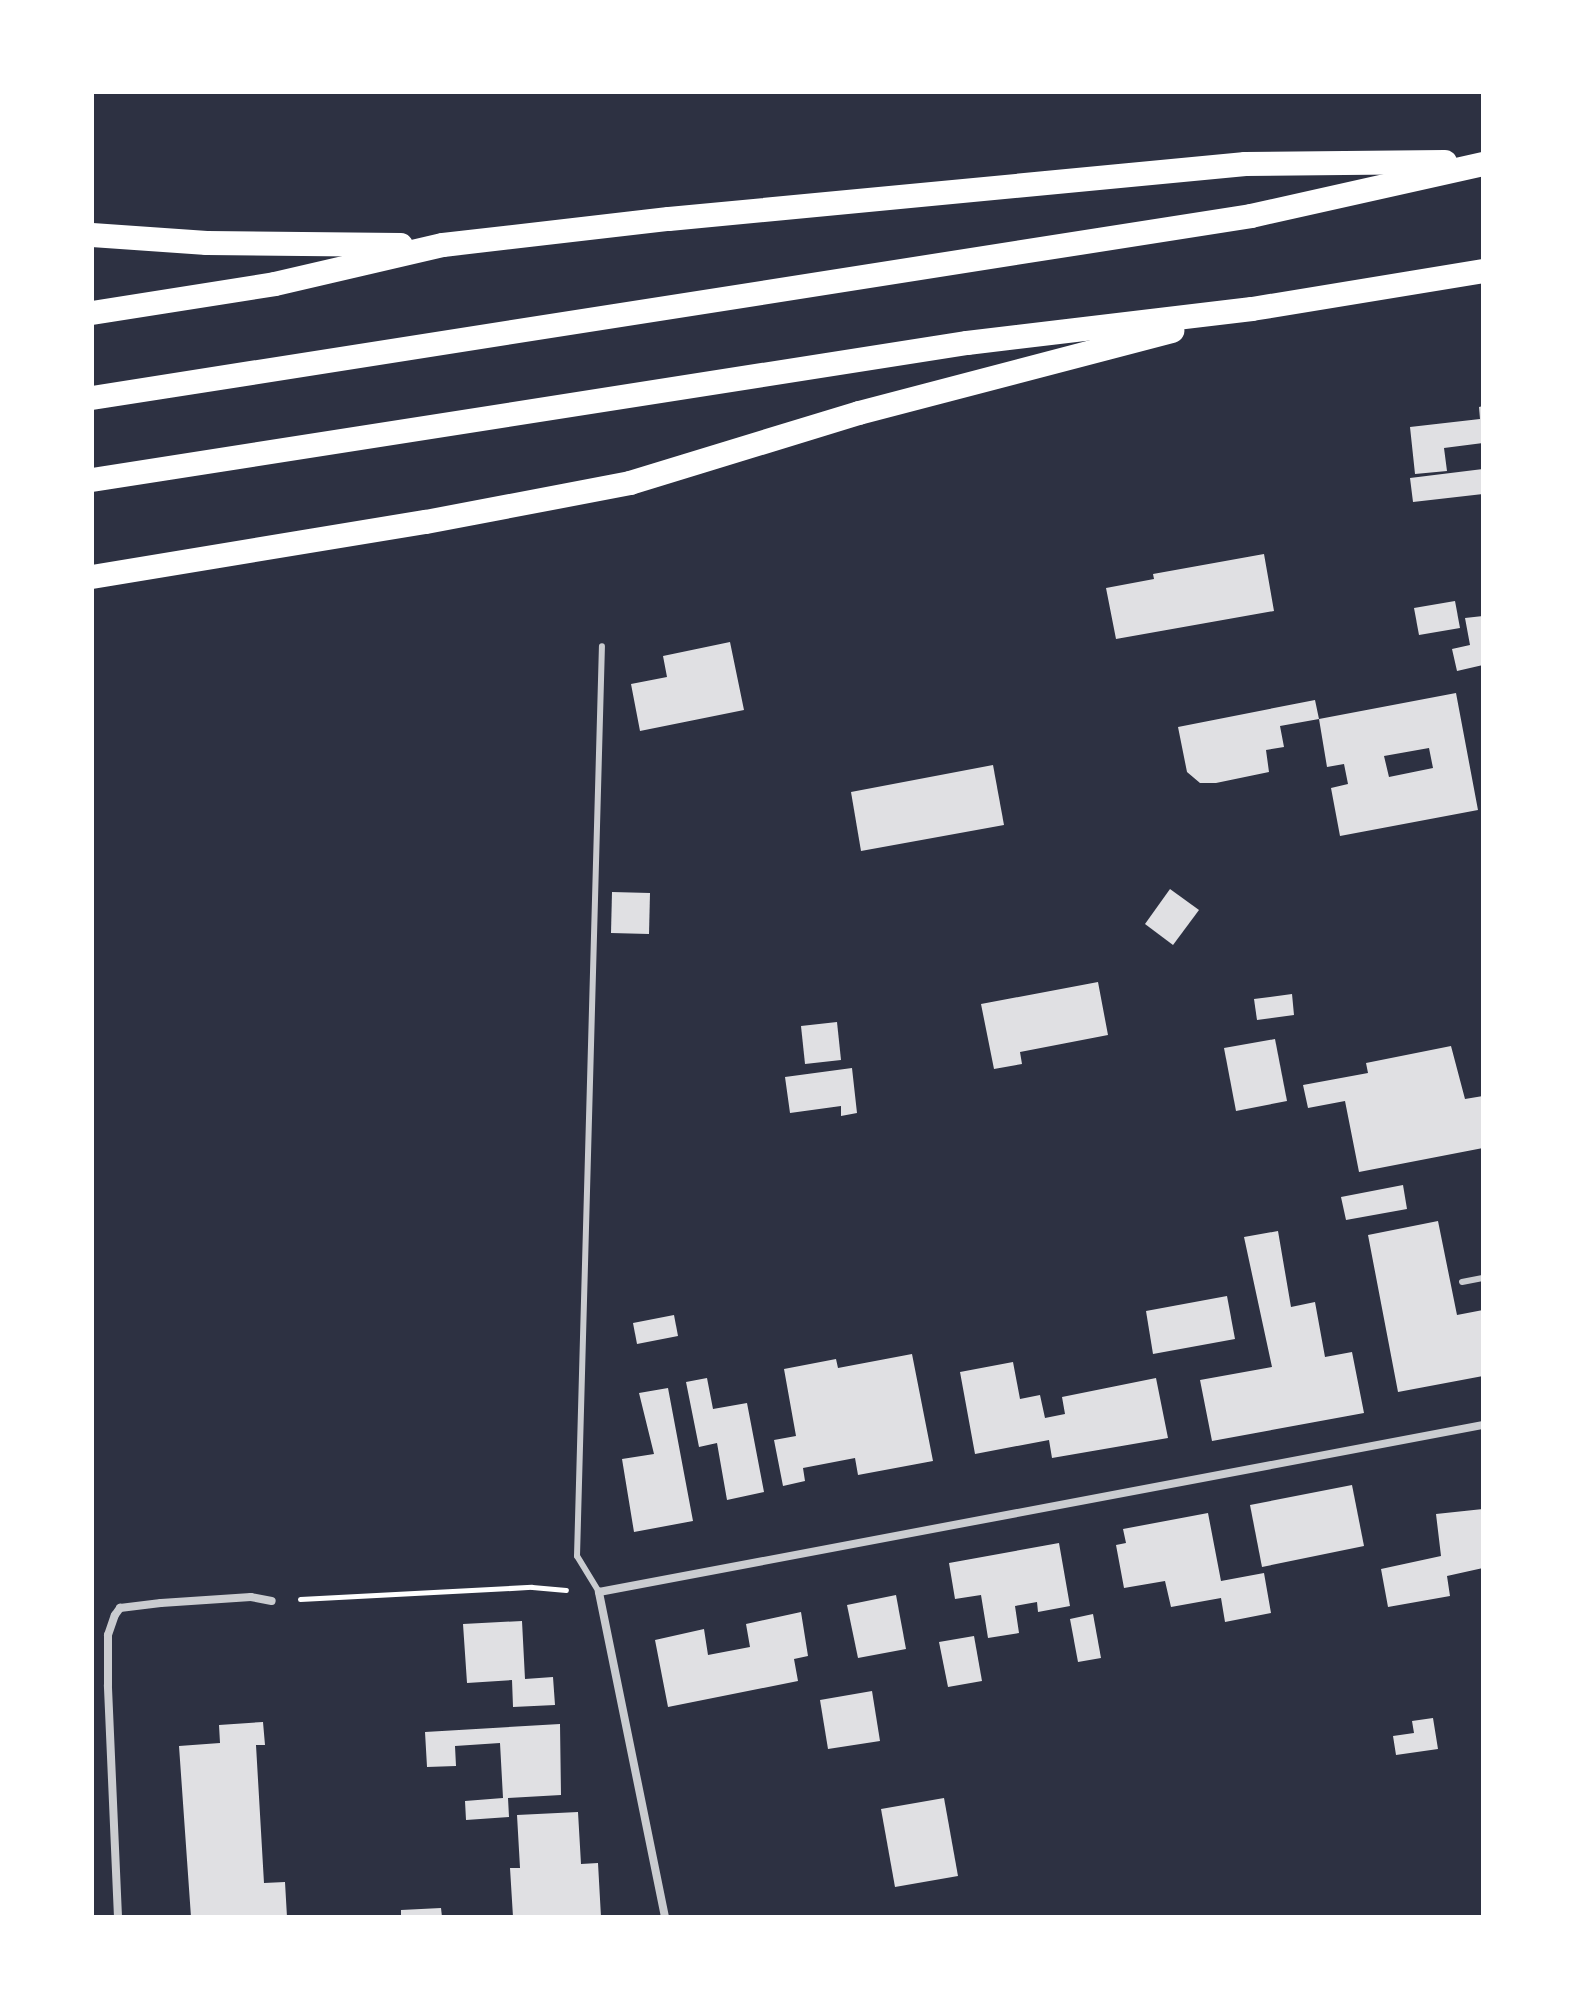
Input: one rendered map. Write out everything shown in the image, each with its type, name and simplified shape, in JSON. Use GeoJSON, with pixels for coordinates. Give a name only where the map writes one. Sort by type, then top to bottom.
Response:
{"type":"FeatureCollection","features":[{"type":"Feature","properties":{"kind":"highway"},"geometry":{"type":"LineString","coordinates":[[92,313],[275,284],[443,245],[669,219],[1245,164],[1483,163]]}},
{"type":"Feature","properties":{"kind":"highway"},"geometry":{"type":"LineString","coordinates":[[92,398],[1251,216],[1483,163]]}},
{"type":"Feature","properties":{"kind":"highway"},"geometry":{"type":"LineString","coordinates":[[92,235],[207,243],[443,245]]}},
{"type":"Feature","properties":{"kind":"highway"},"geometry":{"type":"LineString","coordinates":[[92,480],[951,345],[1252,309],[1479,271]]}},
{"type":"Feature","properties":{"kind":"highway"},"geometry":{"type":"LineString","coordinates":[[92,577],[440,520],[630,483],[859,413],[1252,309]]}},
{"type":"Feature","properties":{"kind":"street"},"geometry":{"type":"LineString","coordinates":[[665,1917],[599,1592],[1483,1425]]}},
{"type":"Feature","properties":{"kind":"street"},"geometry":{"type":"LineString","coordinates":[[118,1917],[108,1685],[108,1635],[115,1615],[120,1608],[161,1603],[251,1597],[272,1601]]}},
{"type":"Feature","properties":{"kind":"lane"},"geometry":{"type":"LineString","coordinates":[[599,1592],[577,1556],[602,646]]}},
{"type":"Feature","properties":{"kind":"lane"},"geometry":{"type":"LineString","coordinates":[[1462,1282],[1483,1278]]}},
{"type":"Feature","properties":{"kind":"path"},"geometry":{"type":"LineString","coordinates":[[272,1601],[532,1587],[599,1592]]}},
{"type":"Feature","properties":{"kind":"building"},"geometry":{"type":"Polygon","coordinates":[[[1483,406],[1483,443],[1444,448],[1447,471],[1415,474],[1410,427],[1480,419],[1479,407],[1483,406]]]}},
{"type":"Feature","properties":{"kind":"building"},"geometry":{"type":"Polygon","coordinates":[[[1483,469],[1483,494],[1413,502],[1410,478],[1483,469]]]}},
{"type":"Feature","properties":{"kind":"building"},"geometry":{"type":"Polygon","coordinates":[[[1264,554],[1274,611],[1116,639],[1106,588],[1154,579],[1153,574],[1264,554]]]}},
{"type":"Feature","properties":{"kind":"building"},"geometry":{"type":"Polygon","coordinates":[[[1455,601],[1460,628],[1419,635],[1414,608],[1455,601]]]}},
{"type":"Feature","properties":{"kind":"building"},"geometry":{"type":"Polygon","coordinates":[[[1483,616],[1483,665],[1457,671],[1452,649],[1470,645],[1465,618],[1483,616]]]}},
{"type":"Feature","properties":{"kind":"building"},"geometry":{"type":"Polygon","coordinates":[[[730,642],[744,710],[640,731],[631,684],[667,677],[663,656],[730,642]]]}},
{"type":"Feature","properties":{"kind":"building"},"geometry":{"type":"Polygon","coordinates":[[[1456,693],[1478,810],[1340,836],[1331,788],[1348,784],[1344,764],[1327,767],[1319,719],[1456,693]],[[1429,748],[1384,756],[1389,777],[1433,768],[1429,748]]]}},
{"type":"Feature","properties":{"kind":"building"},"geometry":{"type":"Polygon","coordinates":[[[1315,700],[1319,719],[1280,726],[1284,747],[1266,750],[1269,772],[1216,783],[1200,783],[1187,772],[1178,727],[1315,700]]]}},
{"type":"Feature","properties":{"kind":"building"},"geometry":{"type":"Polygon","coordinates":[[[993,765],[1004,825],[861,851],[851,792],[993,765]]]}},
{"type":"Feature","properties":{"kind":"building"},"geometry":{"type":"Polygon","coordinates":[[[1170,889],[1199,910],[1173,945],[1145,924],[1170,889]]]}},
{"type":"Feature","properties":{"kind":"building"},"geometry":{"type":"Polygon","coordinates":[[[612,892],[650,893],[649,934],[611,933],[612,892]]]}},
{"type":"Feature","properties":{"kind":"building"},"geometry":{"type":"Polygon","coordinates":[[[1098,982],[1108,1035],[1020,1052],[1022,1064],[994,1069],[981,1004],[1098,982]]]}},
{"type":"Feature","properties":{"kind":"building"},"geometry":{"type":"Polygon","coordinates":[[[1292,994],[1294,1015],[1257,1020],[1254,999],[1292,994]]]}},
{"type":"Feature","properties":{"kind":"building"},"geometry":{"type":"Polygon","coordinates":[[[837,1022],[841,1060],[805,1064],[801,1026],[837,1022]]]}},
{"type":"Feature","properties":{"kind":"building"},"geometry":{"type":"Polygon","coordinates":[[[1275,1039],[1287,1101],[1236,1111],[1224,1048],[1275,1039]]]}},
{"type":"Feature","properties":{"kind":"building"},"geometry":{"type":"Polygon","coordinates":[[[1451,1046],[1465,1099],[1483,1096],[1483,1148],[1359,1172],[1345,1101],[1308,1108],[1303,1085],[1368,1073],[1366,1063],[1451,1046]]]}},
{"type":"Feature","properties":{"kind":"building"},"geometry":{"type":"Polygon","coordinates":[[[852,1068],[857,1113],[841,1116],[841,1106],[790,1113],[785,1077],[852,1068]]]}},
{"type":"Feature","properties":{"kind":"building"},"geometry":{"type":"Polygon","coordinates":[[[1403,1185],[1407,1209],[1346,1220],[1341,1197],[1403,1185]]]}},
{"type":"Feature","properties":{"kind":"building"},"geometry":{"type":"Polygon","coordinates":[[[1438,1221],[1457,1315],[1483,1310],[1483,1376],[1398,1392],[1368,1235],[1438,1221]]]}},
{"type":"Feature","properties":{"kind":"building"},"geometry":{"type":"Polygon","coordinates":[[[1278,1231],[1291,1307],[1315,1302],[1325,1357],[1352,1352],[1364,1413],[1212,1441],[1200,1380],[1272,1367],[1244,1237],[1278,1231]]]}},
{"type":"Feature","properties":{"kind":"building"},"geometry":{"type":"Polygon","coordinates":[[[1227,1296],[1235,1339],[1153,1354],[1146,1311],[1227,1296]]]}},
{"type":"Feature","properties":{"kind":"building"},"geometry":{"type":"Polygon","coordinates":[[[674,1315],[678,1336],[637,1344],[633,1323],[674,1315]]]}},
{"type":"Feature","properties":{"kind":"building"},"geometry":{"type":"Polygon","coordinates":[[[912,1354],[933,1461],[858,1475],[855,1458],[803,1468],[805,1481],[783,1486],[774,1440],[796,1436],[784,1369],[836,1359],[838,1368],[912,1354]]]}},
{"type":"Feature","properties":{"kind":"building"},"geometry":{"type":"Polygon","coordinates":[[[1013,1362],[1020,1399],[1040,1395],[1045,1418],[1065,1414],[1062,1397],[1156,1378],[1168,1438],[1052,1458],[1049,1440],[975,1454],[960,1372],[1013,1362]]]}},
{"type":"Feature","properties":{"kind":"building"},"geometry":{"type":"Polygon","coordinates":[[[707,1378],[713,1409],[747,1403],[764,1492],[727,1500],[717,1443],[699,1447],[686,1382],[707,1378]]]}},
{"type":"Feature","properties":{"kind":"building"},"geometry":{"type":"Polygon","coordinates":[[[668,1388],[693,1521],[634,1532],[622,1459],[654,1454],[639,1393],[668,1388]]]}},
{"type":"Feature","properties":{"kind":"building"},"geometry":{"type":"Polygon","coordinates":[[[1352,1485],[1364,1546],[1262,1567],[1250,1505],[1352,1485]]]}},
{"type":"Feature","properties":{"kind":"building"},"geometry":{"type":"Polygon","coordinates":[[[1483,1509],[1483,1568],[1447,1576],[1450,1596],[1388,1607],[1381,1569],[1441,1556],[1436,1514],[1483,1509]]]}},
{"type":"Feature","properties":{"kind":"building"},"geometry":{"type":"Polygon","coordinates":[[[1208,1513],[1221,1581],[1264,1573],[1271,1613],[1225,1622],[1221,1598],[1171,1607],[1165,1581],[1124,1588],[1116,1545],[1126,1543],[1123,1529],[1208,1513]]]}},
{"type":"Feature","properties":{"kind":"building"},"geometry":{"type":"Polygon","coordinates":[[[1059,1543],[1070,1606],[1038,1612],[1037,1602],[1015,1606],[1019,1633],[988,1638],[981,1595],[955,1599],[949,1563],[1059,1543]]]}},
{"type":"Feature","properties":{"kind":"building"},"geometry":{"type":"Polygon","coordinates":[[[896,1595],[906,1649],[858,1658],[847,1605],[896,1595]]]}},
{"type":"Feature","properties":{"kind":"building"},"geometry":{"type":"Polygon","coordinates":[[[801,1612],[808,1656],[794,1659],[798,1681],[668,1707],[655,1640],[704,1629],[708,1655],[750,1647],[746,1624],[801,1612]]]}},
{"type":"Feature","properties":{"kind":"building"},"geometry":{"type":"Polygon","coordinates":[[[1093,1614],[1101,1658],[1078,1662],[1070,1619],[1093,1614]]]}},
{"type":"Feature","properties":{"kind":"building"},"geometry":{"type":"Polygon","coordinates":[[[522,1621],[525,1679],[553,1677],[555,1705],[513,1707],[512,1680],[467,1683],[463,1624],[522,1621]]]}},
{"type":"Feature","properties":{"kind":"building"},"geometry":{"type":"Polygon","coordinates":[[[974,1636],[982,1681],[948,1687],[939,1642],[974,1636]]]}},
{"type":"Feature","properties":{"kind":"building"},"geometry":{"type":"Polygon","coordinates":[[[872,1691],[880,1741],[828,1749],[820,1700],[872,1691]]]}},
{"type":"Feature","properties":{"kind":"building"},"geometry":{"type":"Polygon","coordinates":[[[1433,1718],[1438,1749],[1396,1755],[1393,1736],[1414,1733],[1412,1721],[1433,1718]]]}},
{"type":"Feature","properties":{"kind":"building"},"geometry":{"type":"Polygon","coordinates":[[[263,1722],[265,1745],[256,1745],[264,1883],[285,1882],[287,1917],[191,1917],[179,1746],[220,1743],[219,1725],[263,1722]]]}},
{"type":"Feature","properties":{"kind":"building"},"geometry":{"type":"Polygon","coordinates":[[[560,1724],[561,1795],[508,1798],[509,1817],[466,1820],[465,1801],[503,1798],[500,1743],[455,1746],[456,1766],[427,1767],[425,1732],[560,1724]]]}},
{"type":"Feature","properties":{"kind":"building"},"geometry":{"type":"Polygon","coordinates":[[[944,1798],[958,1876],[895,1887],[881,1809],[944,1798]]]}},
{"type":"Feature","properties":{"kind":"building"},"geometry":{"type":"Polygon","coordinates":[[[578,1812],[581,1864],[598,1863],[601,1917],[513,1917],[510,1868],[520,1868],[517,1815],[578,1812]]]}},
{"type":"Feature","properties":{"kind":"building"},"geometry":{"type":"Polygon","coordinates":[[[441,1908],[442,1917],[401,1917],[401,1910],[441,1908]]]}}]}
